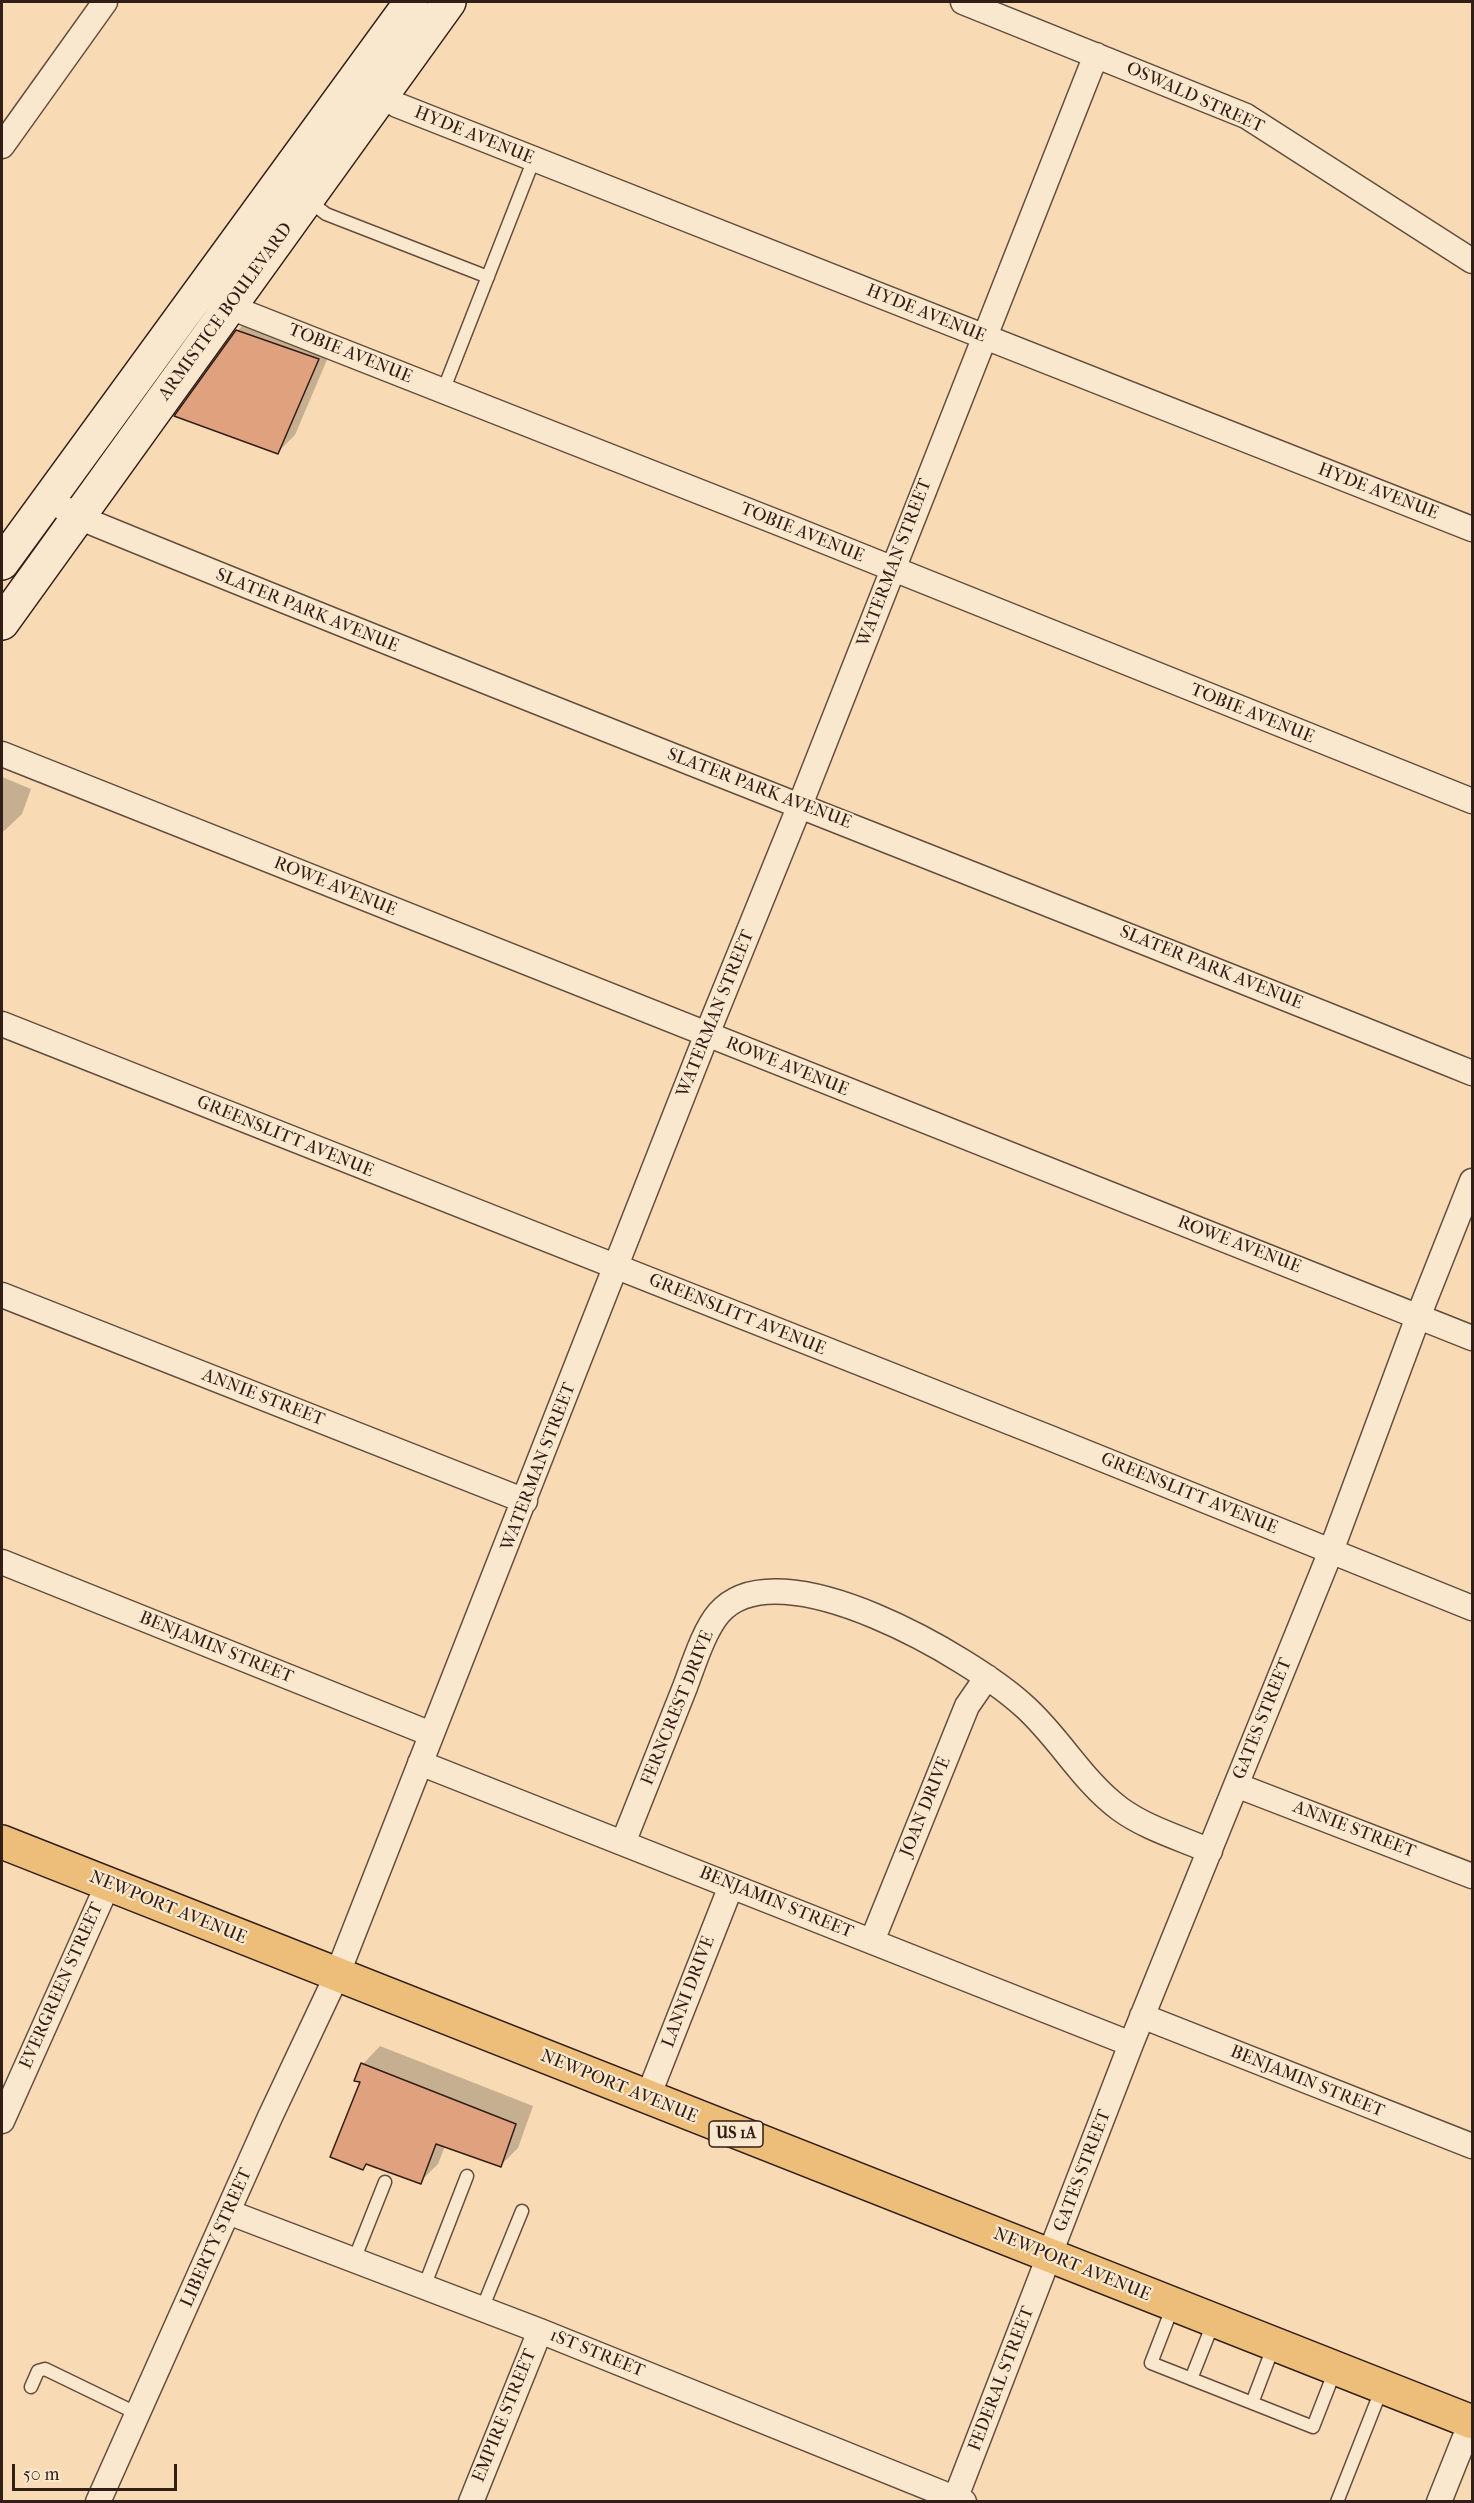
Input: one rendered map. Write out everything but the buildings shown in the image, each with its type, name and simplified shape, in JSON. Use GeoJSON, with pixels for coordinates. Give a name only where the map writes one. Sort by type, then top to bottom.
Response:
{"type":"FeatureCollection","features":[{"type":"Feature","properties":{"kind":"main road","name":"ARMISTICE BOULEVARD"},"geometry":{"type":"LineString","coordinates":[[4,555],[49,499],[411,2]]}},
{"type":"Feature","properties":{"kind":"main road","name":"ARMISTICE BOULEVARD"},"geometry":{"type":"LineString","coordinates":[[2,622],[449,2]]}},
{"type":"Feature","properties":{"kind":"main road","name":"NEWPORT AVENUE"},"geometry":{"type":"LineString","coordinates":[[2,1842],[647,2099],[1472,2422]]}},
{"type":"Feature","properties":{"kind":"street"},"geometry":{"type":"LineString","coordinates":[[2,146],[105,2]]}},
{"type":"Feature","properties":{"kind":"street","name":"OSWALD STREET"},"geometry":{"type":"LineString","coordinates":[[963,2],[1246,116],[1473,261]]}},
{"type":"Feature","properties":{"kind":"street","name":"WATERMAN STREET"},"geometry":{"type":"LineString","coordinates":[[337,1975],[617,1267],[706,1034],[800,805],[1096,55]]}},
{"type":"Feature","properties":{"kind":"street","name":"HYDE AVENUE"},"geometry":{"type":"LineString","coordinates":[[382,95],[397,105],[1473,529]]}},
{"type":"Feature","properties":{"kind":"street","name":"TOBIE AVENUE"},"geometry":{"type":"LineString","coordinates":[[230,307],[1473,801]]}},
{"type":"Feature","properties":{"kind":"street","name":"SLATER PARK AVENUE"},"geometry":{"type":"LineString","coordinates":[[49,499],[78,517],[427,660],[800,805],[1473,1073]]}},
{"type":"Feature","properties":{"kind":"street","name":"ROWE AVENUE"},"geometry":{"type":"LineString","coordinates":[[2,754],[1473,1338]]}},
{"type":"Feature","properties":{"kind":"street","name":"GREENSLITT AVENUE"},"geometry":{"type":"LineString","coordinates":[[2,1024],[1473,1608]]}},
{"type":"Feature","properties":{"kind":"street","name":"GATES STREET"},"geometry":{"type":"LineString","coordinates":[[1050,2256],[1131,2044],[1331,1551],[1473,1181]]}},
{"type":"Feature","properties":{"kind":"street","name":"ANNIE STREET"},"geometry":{"type":"LineString","coordinates":[[2,1295],[525,1501]]}},
{"type":"Feature","properties":{"kind":"street","name":"BENJAMIN STREET"},"geometry":{"type":"LineString","coordinates":[[2,1562],[431,1734]]}},
{"type":"Feature","properties":{"kind":"street","name":"FERNCREST DRIVE"},"geometry":{"type":"LineString","coordinates":[[623,1843],[700,1648],[719,1613],[741,1597],[777,1590],[812,1595],[916,1635],[958,1658],[1025,1706],[1099,1791],[1119,1809],[1142,1822],[1210,1851]]}},
{"type":"Feature","properties":{"kind":"street","name":"JOAN DRIVE"},"geometry":{"type":"LineString","coordinates":[[872,1941],[966,1706],[987,1677]]}},
{"type":"Feature","properties":{"kind":"street","name":"BENJAMIN STREET"},"geometry":{"type":"LineString","coordinates":[[420,1763],[1131,2044]]}},
{"type":"Feature","properties":{"kind":"street","name":"ANNIE STREET"},"geometry":{"type":"LineString","coordinates":[[1236,1785],[1473,1876]]}},
{"type":"Feature","properties":{"kind":"street","name":"EVERGREEN STREET"},"geometry":{"type":"LineString","coordinates":[[2,2121],[108,1884]]}},
{"type":"Feature","properties":{"kind":"street","name":"LANNI DRIVE"},"geometry":{"type":"LineString","coordinates":[[647,2099],[731,1886]]}},
{"type":"Feature","properties":{"kind":"street","name":"LIBERTY STREET"},"geometry":{"type":"LineString","coordinates":[[98,2502],[337,1975]]}},
{"type":"Feature","properties":{"kind":"street","name":"BENJAMIN STREET"},"geometry":{"type":"LineString","coordinates":[[1143,2016],[1473,2146]]}},
{"type":"Feature","properties":{"kind":"street","name":"1ST STREET"},"geometry":{"type":"LineString","coordinates":[[228,2212],[540,2331],[958,2500]]}},
{"type":"Feature","properties":{"kind":"street","name":"FEDERAL STREET"},"geometry":{"type":"LineString","coordinates":[[958,2500],[1050,2256]]}},
{"type":"Feature","properties":{"kind":"street","name":"EMPIRE STREET"},"geometry":{"type":"LineString","coordinates":[[471,2502],[540,2331]]}},
{"type":"Feature","properties":{"kind":"street"},"geometry":{"type":"LineString","coordinates":[[1439,2502],[1472,2422]]}},
{"type":"Feature","properties":{"kind":"lane"},"geometry":{"type":"LineString","coordinates":[[443,391],[534,159]]}},
{"type":"Feature","properties":{"kind":"lane"},"geometry":{"type":"LineString","coordinates":[[307,199],[326,214],[488,276]]}},
{"type":"Feature","properties":{"kind":"lane"},"geometry":{"type":"LineString","coordinates":[[424,2287],[467,2176]]}},
{"type":"Feature","properties":{"kind":"lane"},"geometry":{"type":"LineString","coordinates":[[354,2260],[385,2182]]}},
{"type":"Feature","properties":{"kind":"lane"},"geometry":{"type":"LineString","coordinates":[[482,2309],[522,2211]]}},
{"type":"Feature","properties":{"kind":"lane"},"geometry":{"type":"LineString","coordinates":[[1173,2305],[1151,2363],[1313,2427],[1336,2368]]}},
{"type":"Feature","properties":{"kind":"lane"},"geometry":{"type":"LineString","coordinates":[[1191,2379],[1214,2321]]}},
{"type":"Feature","properties":{"kind":"lane"},"geometry":{"type":"LineString","coordinates":[[1252,2403],[1274,2344]]}},
{"type":"Feature","properties":{"kind":"lane"},"geometry":{"type":"LineString","coordinates":[[31,2387],[38,2371],[45,2369],[138,2414]]}},
{"type":"Feature","properties":{"kind":"lane"},"geometry":{"type":"LineString","coordinates":[[1337,2502],[1383,2387]]}}]}
